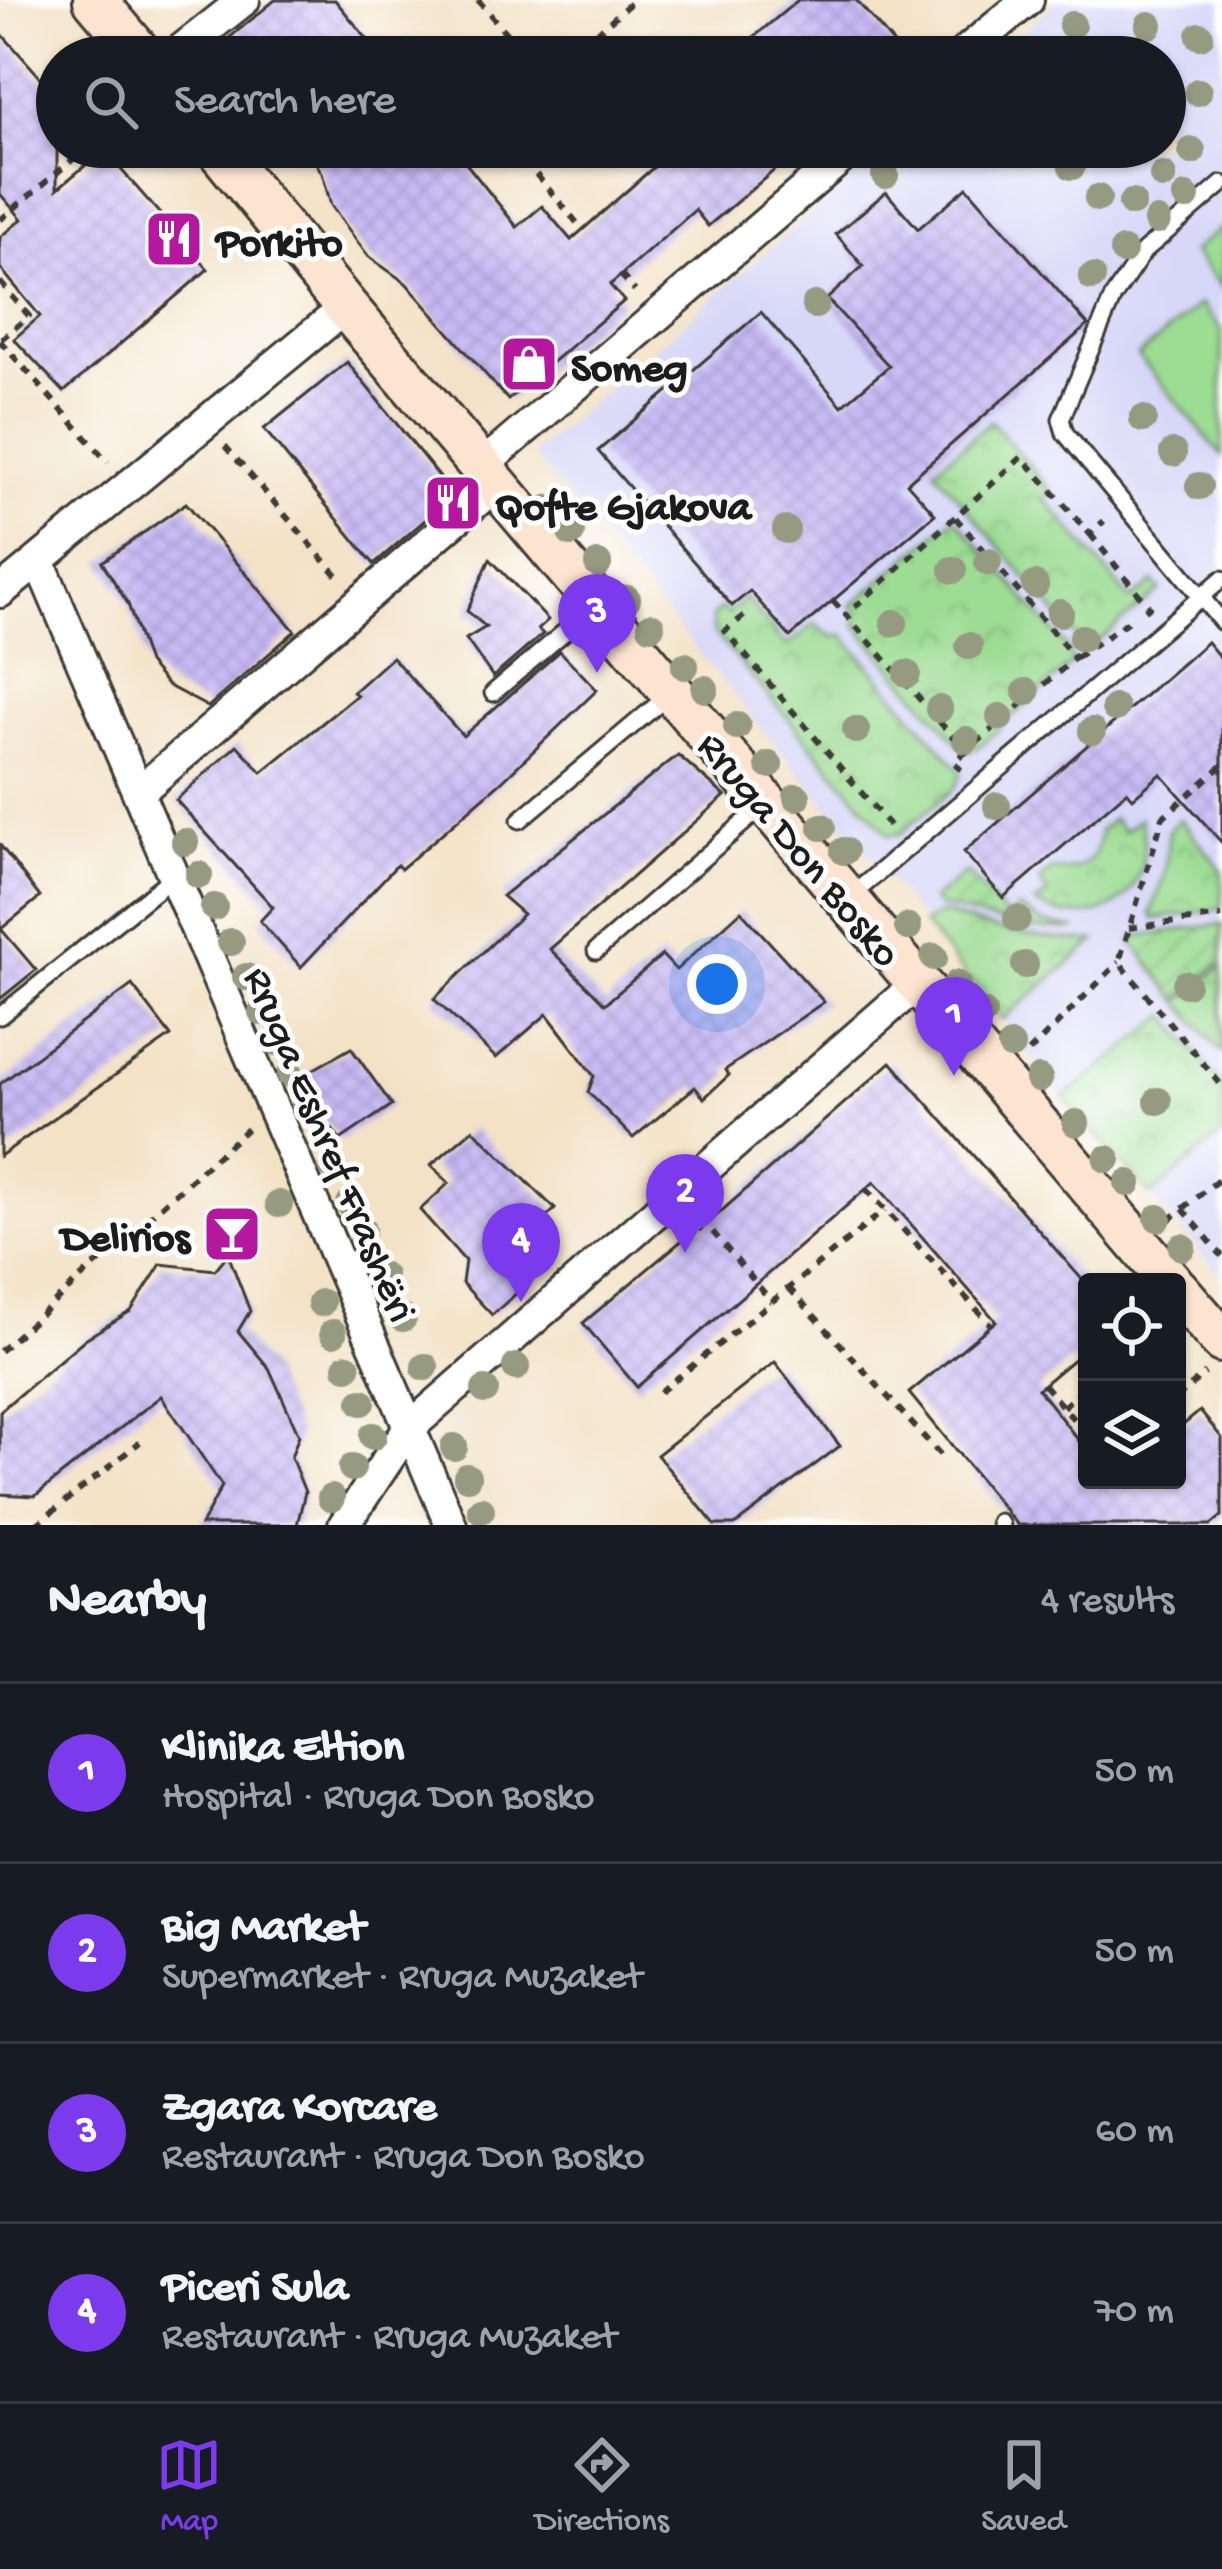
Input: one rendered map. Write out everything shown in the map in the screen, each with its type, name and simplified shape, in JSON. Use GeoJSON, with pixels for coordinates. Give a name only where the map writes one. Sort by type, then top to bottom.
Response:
{"type":"FeatureCollection","features":[{"type":"Feature","properties":{"kind":"main road"},"geometry":{"type":"LineString","coordinates":[[95,0],[125,36]]}},
{"type":"Feature","properties":{"kind":"main road","name":"Rruga Don Bosko"},"geometry":{"type":"LineString","coordinates":[[233,168],[1163,1273]]}},
{"type":"Feature","properties":{"kind":"main road"},"geometry":{"type":"LineString","coordinates":[[1186,1306],[1214,1357]]}},
{"type":"Feature","properties":{"kind":"street"},"geometry":{"type":"LineString","coordinates":[[199,36],[244,0]]}},
{"type":"Feature","properties":{"kind":"street"},"geometry":{"type":"LineString","coordinates":[[984,36],[1028,0]]}},
{"type":"Feature","properties":{"kind":"street"},"geometry":{"type":"LineString","coordinates":[[139,792],[360,602],[489,475],[831,168]]}},
{"type":"Feature","properties":{"kind":"street"},"geometry":{"type":"LineString","coordinates":[[0,592],[346,307]]}},
{"type":"Feature","properties":{"kind":"street","name":"Rruga Eshref Frashëri"},"geometry":{"type":"LineString","coordinates":[[39,561],[451,1525]]}},
{"type":"Feature","properties":{"kind":"street"},"geometry":{"type":"LineString","coordinates":[[344,1525],[409,1429],[917,984]]}},
{"type":"Feature","properties":{"kind":"lane"},"geometry":{"type":"LineString","coordinates":[[1222,184],[1144,251],[1113,297],[1061,419],[1065,433],[1222,622]]}},
{"type":"Feature","properties":{"kind":"lane"},"geometry":{"type":"LineString","coordinates":[[847,900],[1222,579]]}},
{"type":"Feature","properties":{"kind":"lane"},"geometry":{"type":"LineString","coordinates":[[493,693],[598,603]]}},
{"type":"Feature","properties":{"kind":"lane"},"geometry":{"type":"LineString","coordinates":[[520,820],[672,692]]}},
{"type":"Feature","properties":{"kind":"lane"},"geometry":{"type":"LineString","coordinates":[[596,951],[765,804]]}},
{"type":"Feature","properties":{"kind":"lane"},"geometry":{"type":"LineString","coordinates":[[0,1016],[174,876]]}},
{"type":"Feature","properties":{"kind":"path"},"geometry":{"type":"LineString","coordinates":[[478,0],[508,36]]}},
{"type":"Feature","properties":{"kind":"path"},"geometry":{"type":"LineString","coordinates":[[593,36],[634,0]]}},
{"type":"Feature","properties":{"kind":"path"},"geometry":{"type":"LineString","coordinates":[[0,220],[63,168]]}},
{"type":"Feature","properties":{"kind":"path"},"geometry":{"type":"LineString","coordinates":[[531,168],[583,230]]}},
{"type":"Feature","properties":{"kind":"path"},"geometry":{"type":"LineString","coordinates":[[0,282],[29,316],[0,340],[131,487]]}},
{"type":"Feature","properties":{"kind":"path"},"geometry":{"type":"LineString","coordinates":[[206,425],[360,602]]}},
{"type":"Feature","properties":{"kind":"path"},"geometry":{"type":"LineString","coordinates":[[846,615],[1022,457],[1148,607],[1076,658],[954,762],[969,779]]}},
{"type":"Feature","properties":{"kind":"path"},"geometry":{"type":"LineString","coordinates":[[1090,534],[1124,501]]}},
{"type":"Feature","properties":{"kind":"path"},"geometry":{"type":"LineString","coordinates":[[955,518],[1076,658]]}},
{"type":"Feature","properties":{"kind":"path"},"geometry":{"type":"LineString","coordinates":[[833,601],[966,752]]}},
{"type":"Feature","properties":{"kind":"path"},"geometry":{"type":"LineString","coordinates":[[744,616],[725,631],[893,830]]}},
{"type":"Feature","properties":{"kind":"path"},"geometry":{"type":"LineString","coordinates":[[1028,1052],[1119,962],[1163,817],[1222,766]]}},
{"type":"Feature","properties":{"kind":"path"},"geometry":{"type":"LineString","coordinates":[[1129,928],[1222,916]]}},
{"type":"Feature","properties":{"kind":"path"},"geometry":{"type":"LineString","coordinates":[[1119,962],[1222,1086]]}},
{"type":"Feature","properties":{"kind":"path"},"geometry":{"type":"LineString","coordinates":[[0,1351],[272,1107]]}},
{"type":"Feature","properties":{"kind":"path"},"geometry":{"type":"LineString","coordinates":[[1139,1246],[1222,1177]]}},
{"type":"Feature","properties":{"kind":"path"},"geometry":{"type":"LineString","coordinates":[[866,1189],[991,1325]]}},
{"type":"Feature","properties":{"kind":"path"},"geometry":{"type":"LineString","coordinates":[[679,1192],[772,1302]]}},
{"type":"Feature","properties":{"kind":"path"},"geometry":{"type":"LineString","coordinates":[[1183,1209],[1222,1256]]}},
{"type":"Feature","properties":{"kind":"path"},"geometry":{"type":"LineString","coordinates":[[660,1392],[885,1210]]}},
{"type":"Feature","properties":{"kind":"path"},"geometry":{"type":"LineString","coordinates":[[789,1288],[946,1462]]}},
{"type":"Feature","properties":{"kind":"path"},"geometry":{"type":"LineString","coordinates":[[1186,1387],[1214,1357]]}},
{"type":"Feature","properties":{"kind":"path"},"geometry":{"type":"LineString","coordinates":[[1044,1385],[1078,1424]]}},
{"type":"Feature","properties":{"kind":"path"},"geometry":{"type":"LineString","coordinates":[[1063,1407],[1078,1394]]}},
{"type":"Feature","properties":{"kind":"path"},"geometry":{"type":"LineString","coordinates":[[36,1525],[140,1442]]}},
{"type":"Feature","properties":{"kind":"shaded area"},"geometry":{"type":"Polygon","coordinates":[[[1059,0],[1222,0],[1222,1276],[1064,1098],[881,870],[532,454],[864,168],[1186,168],[1186,36],[1017,36],[1059,0]]]}},
{"type":"Feature","properties":{"kind":"green space"},"geometry":{"type":"Polygon","coordinates":[[[1222,227],[1222,288],[1192,252],[1222,227]]]}},
{"type":"Feature","properties":{"kind":"green space"},"geometry":{"type":"Polygon","coordinates":[[[1200,304],[1222,330],[1222,456],[1138,356],[1200,304]]]}},
{"type":"Feature","properties":{"kind":"green space"},"geometry":{"type":"Polygon","coordinates":[[[991,421],[1052,492],[1045,499],[1131,600],[1154,582],[1160,590],[1092,646],[1082,644],[934,469],[991,421]]]}},
{"type":"Feature","properties":{"kind":"green space"},"geometry":{"type":"Polygon","coordinates":[[[955,517],[1067,647],[1073,662],[977,748],[966,752],[857,626],[858,614],[851,606],[955,517]]]}},
{"type":"Feature","properties":{"kind":"green space"},"geometry":{"type":"Polygon","coordinates":[[[745,598],[787,646],[815,624],[832,637],[843,635],[958,768],[961,774],[955,788],[900,834],[889,835],[714,633],[712,617],[722,608],[728,614],[745,598]]]}},
{"type":"Feature","properties":{"kind":"green space"},"geometry":{"type":"Polygon","coordinates":[[[1140,818],[1141,867],[1120,901],[1082,915],[1035,904],[1048,894],[1039,881],[1052,870],[1072,870],[1086,862],[1096,849],[1100,830],[1113,819],[1124,831],[1140,818]]]}},
{"type":"Feature","properties":{"kind":"green space"},"geometry":{"type":"Polygon","coordinates":[[[1180,819],[1222,870],[1222,909],[1154,919],[1151,913],[1165,872],[1169,830],[1180,819]]]}},
{"type":"Feature","properties":{"kind":"green space"},"geometry":{"type":"Polygon","coordinates":[[[966,872],[1006,916],[1019,908],[1041,922],[1076,929],[1024,929],[938,906],[932,900],[966,872]]]}},
{"type":"Feature","properties":{"kind":"green space"},"geometry":{"type":"Polygon","coordinates":[[[941,913],[1017,934],[1096,941],[1002,1020],[923,924],[941,913]]]}},
{"type":"Feature","properties":{"kind":"green space"},"geometry":{"type":"Polygon","coordinates":[[[1222,924],[1222,961],[1177,999],[1133,943],[1136,936],[1222,924]]]}},
{"type":"Feature","properties":{"kind":"green space"},"geometry":{"type":"Polygon","coordinates":[[[1222,966],[1222,1053],[1179,1002],[1222,966]]]}},
{"type":"Feature","properties":{"kind":"green space"},"geometry":{"type":"Polygon","coordinates":[[[1167,1015],[1222,1085],[1222,1135],[1151,1196],[1064,1098],[1167,1015]]]}},
{"type":"Feature","properties":{"kind":"building"},"geometry":{"type":"Polygon","coordinates":[[[275,0],[335,0],[365,36],[231,36],[275,0]]]}},
{"type":"Feature","properties":{"kind":"building"},"geometry":{"type":"Polygon","coordinates":[[[798,0],[856,0],[887,36],[755,36],[798,0]]]}},
{"type":"Feature","properties":{"kind":"building"},"geometry":{"type":"Polygon","coordinates":[[[0,32],[36,72],[36,168],[57,168],[57,189],[82,168],[120,168],[208,269],[64,392],[14,339],[40,316],[0,268],[0,237],[22,219],[0,194],[0,32]]]}},
{"type":"Feature","properties":{"kind":"building"},"geometry":{"type":"Polygon","coordinates":[[[319,168],[470,168],[517,227],[542,206],[571,240],[653,168],[777,168],[708,226],[695,210],[610,285],[624,301],[508,400],[406,283],[369,257],[331,205],[319,168]]]}},
{"type":"Feature","properties":{"kind":"building"},"geometry":{"type":"Polygon","coordinates":[[[967,187],[1088,325],[907,483],[935,514],[790,637],[750,591],[732,606],[598,451],[761,312],[842,406],[889,366],[827,299],[863,266],[836,234],[886,192],[918,229],[967,187]]]}},
{"type":"Feature","properties":{"kind":"building"},"geometry":{"type":"Polygon","coordinates":[[[347,362],[454,495],[374,564],[264,429],[347,362]]]}},
{"type":"Feature","properties":{"kind":"building"},"geometry":{"type":"Polygon","coordinates":[[[186,503],[295,631],[208,707],[167,685],[148,663],[128,604],[102,562],[186,503]]]}},
{"type":"Feature","properties":{"kind":"building"},"geometry":{"type":"Polygon","coordinates":[[[490,559],[548,620],[538,629],[543,634],[493,677],[466,639],[486,627],[467,611],[490,559]]]}},
{"type":"Feature","properties":{"kind":"building"},"geometry":{"type":"Polygon","coordinates":[[[1207,642],[1222,660],[1222,843],[1161,774],[1133,798],[1127,791],[1003,898],[964,852],[1207,642]]]}},
{"type":"Feature","properties":{"kind":"building"},"geometry":{"type":"Polygon","coordinates":[[[560,651],[597,690],[500,783],[401,869],[397,865],[301,967],[260,921],[273,907],[176,800],[237,745],[262,772],[357,695],[353,692],[392,657],[463,736],[560,651]]]}},
{"type":"Feature","properties":{"kind":"building"},"geometry":{"type":"Polygon","coordinates":[[[678,755],[725,796],[550,949],[605,1004],[662,955],[676,970],[741,911],[824,1002],[725,1070],[729,1075],[704,1098],[695,1087],[633,1138],[588,1092],[594,1076],[547,1014],[496,1058],[434,999],[523,914],[502,896],[678,755]]]}},
{"type":"Feature","properties":{"kind":"building"},"geometry":{"type":"Polygon","coordinates":[[[0,845],[40,897],[1,929],[36,970],[0,999],[0,845]]]}},
{"type":"Feature","properties":{"kind":"building"},"geometry":{"type":"Polygon","coordinates":[[[132,985],[171,1036],[0,1156],[0,1084],[132,985]]]}},
{"type":"Feature","properties":{"kind":"building"},"geometry":{"type":"Polygon","coordinates":[[[351,1048],[392,1105],[340,1140],[295,1080],[351,1048]]]}},
{"type":"Feature","properties":{"kind":"building"},"geometry":{"type":"Polygon","coordinates":[[[891,1062],[1078,1275],[1078,1356],[1038,1389],[1078,1440],[1078,1489],[1186,1489],[1186,1423],[1200,1411],[1222,1438],[1222,1516],[1211,1525],[1017,1525],[909,1393],[996,1321],[874,1182],[637,1387],[583,1323],[698,1227],[700,1230],[891,1062]]]}},
{"type":"Feature","properties":{"kind":"building"},"geometry":{"type":"Polygon","coordinates":[[[473,1129],[555,1209],[508,1255],[530,1281],[492,1315],[462,1283],[465,1261],[420,1210],[449,1183],[431,1165],[473,1129]]]}},
{"type":"Feature","properties":{"kind":"building"},"geometry":{"type":"Polygon","coordinates":[[[228,1254],[250,1311],[238,1331],[269,1368],[299,1435],[291,1457],[305,1492],[297,1525],[201,1525],[222,1486],[161,1396],[35,1496],[0,1494],[0,1411],[85,1339],[131,1311],[161,1264],[215,1270],[228,1254]]]}},
{"type":"Feature","properties":{"kind":"building"},"geometry":{"type":"Polygon","coordinates":[[[775,1362],[840,1446],[735,1525],[715,1525],[657,1455],[775,1362]]]}},
{"type":"Feature","properties":{"kind":"place","name":"Porkito"},"geometry":{"type":"Point","coordinates":[174,239]}},
{"type":"Feature","properties":{"kind":"place","name":"Someg"},"geometry":{"type":"Point","coordinates":[529,364]}},
{"type":"Feature","properties":{"kind":"place","name":"Qofte Gjakova"},"geometry":{"type":"Point","coordinates":[453,503]}},
{"type":"Feature","properties":{"kind":"place","name":"Zgara Korcare"},"geometry":{"type":"Point","coordinates":[597,673]}},
{"type":"Feature","properties":{"kind":"place","name":"Klinika Eltion"},"geometry":{"type":"Point","coordinates":[954,1076]}},
{"type":"Feature","properties":{"kind":"place","name":"Delirios"},"geometry":{"type":"Point","coordinates":[232,1234]}},
{"type":"Feature","properties":{"kind":"place","name":"Big Market"},"geometry":{"type":"Point","coordinates":[685,1253]}},
{"type":"Feature","properties":{"kind":"place","name":"Piceri Sula"},"geometry":{"type":"Point","coordinates":[521,1302]}}]}
